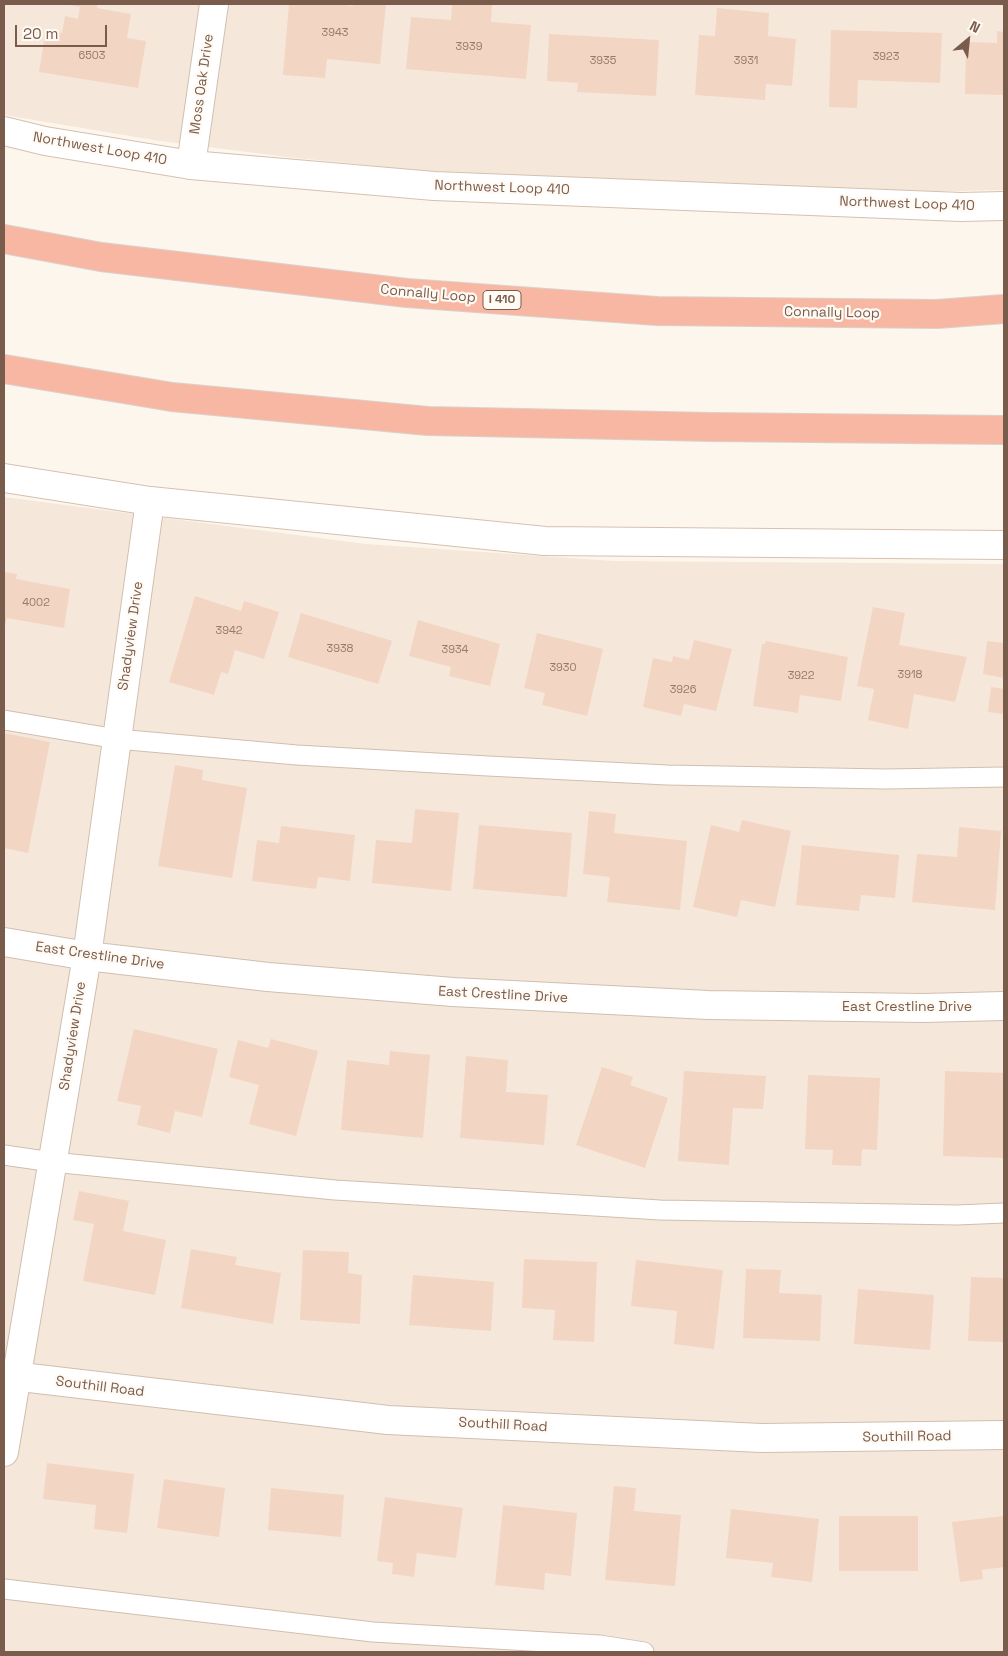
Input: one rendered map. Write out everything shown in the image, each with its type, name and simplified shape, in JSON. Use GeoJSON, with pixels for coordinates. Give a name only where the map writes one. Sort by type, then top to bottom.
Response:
{"type":"FeatureCollection","features":[{"type":"Feature","properties":{"kind":"highway","name":"Connally Loop"},"geometry":{"type":"LineString","coordinates":[[4,240],[101,257],[407,293],[657,311],[937,314],[1004,309]]}},
{"type":"Feature","properties":{"kind":"highway"},"geometry":{"type":"LineString","coordinates":[[4,369],[172,396],[428,421],[712,427],[1004,430]]}},
{"type":"Feature","properties":{"kind":"street","name":"Moss Oak Drive"},"geometry":{"type":"LineString","coordinates":[[191,165],[214,4]]}},
{"type":"Feature","properties":{"kind":"street","name":"Northwest Loop 410"},"geometry":{"type":"LineString","coordinates":[[4,131],[45,141],[191,165],[434,186],[961,207],[1004,206]]}},
{"type":"Feature","properties":{"kind":"street"},"geometry":{"type":"LineString","coordinates":[[4,478],[150,501],[545,541],[1004,545]]}},
{"type":"Feature","properties":{"kind":"street","name":"Shadyview Drive"},"geometry":{"type":"LineString","coordinates":[[4,1452],[10,1376],[52,1162],[87,956],[150,501]]}},
{"type":"Feature","properties":{"kind":"street","name":"East Crestline Drive"},"geometry":{"type":"LineString","coordinates":[[4,942],[87,956],[268,977],[454,992],[708,1006],[922,1008],[1004,1006]]}},
{"type":"Feature","properties":{"kind":"street","name":"Southill Road"},"geometry":{"type":"LineString","coordinates":[[10,1376],[388,1420],[761,1438],[1004,1435]]}},
{"type":"Feature","properties":{"kind":"lane"},"geometry":{"type":"LineString","coordinates":[[4,720],[117,739],[297,755],[667,775],[886,779],[1004,777]]}},
{"type":"Feature","properties":{"kind":"lane"},"geometry":{"type":"LineString","coordinates":[[4,1155],[52,1162],[335,1190],[650,1209],[957,1215],[1004,1213]]}},
{"type":"Feature","properties":{"kind":"lane"},"geometry":{"type":"LineString","coordinates":[[4,1589],[373,1632],[600,1645],[644,1652]]}},
{"type":"Feature","properties":{"kind":"shaded area"},"geometry":{"type":"Polygon","coordinates":[[[4,4],[1004,4],[1004,190],[873,193],[483,177],[287,157],[160,141],[4,115],[4,4]]]}},
{"type":"Feature","properties":{"kind":"shaded area"},"geometry":{"type":"Polygon","coordinates":[[[4,497],[366,544],[614,561],[1004,564],[1004,1652],[4,1652],[4,497]]]}},
{"type":"Feature","properties":{"kind":"building"},"geometry":{"type":"Polygon","coordinates":[[[64,4],[98,4],[97,8],[131,14],[127,38],[146,41],[138,88],[39,72],[46,30],[62,33],[65,16],[78,19],[80,7],[64,4]]]}},
{"type":"Feature","properties":{"kind":"building"},"geometry":{"type":"Polygon","coordinates":[[[289,4],[353,6],[353,4],[386,4],[380,64],[327,59],[325,78],[283,75],[289,4]]]}},
{"type":"Feature","properties":{"kind":"building"},"geometry":{"type":"Polygon","coordinates":[[[452,4],[492,4],[491,22],[531,25],[526,79],[406,69],[411,17],[451,20],[452,4]]]}},
{"type":"Feature","properties":{"kind":"building"},"geometry":{"type":"Polygon","coordinates":[[[717,8],[769,13],[768,36],[796,39],[792,86],[766,84],[765,100],[695,95],[699,35],[715,36],[717,8]]]}},
{"type":"Feature","properties":{"kind":"building"},"geometry":{"type":"Polygon","coordinates":[[[831,30],[942,33],[940,83],[858,80],[857,108],[829,107],[831,30]]]}},
{"type":"Feature","properties":{"kind":"building"},"geometry":{"type":"Polygon","coordinates":[[[997,31],[1004,32],[1004,95],[965,94],[966,42],[997,43],[997,31]]]}},
{"type":"Feature","properties":{"kind":"building"},"geometry":{"type":"Polygon","coordinates":[[[549,34],[659,40],[656,96],[577,92],[578,83],[547,81],[549,34]]]}},
{"type":"Feature","properties":{"kind":"building"},"geometry":{"type":"Polygon","coordinates":[[[4,572],[17,574],[16,579],[70,589],[64,628],[7,618],[4,629],[4,572]]]}},
{"type":"Feature","properties":{"kind":"building"},"geometry":{"type":"Polygon","coordinates":[[[195,596],[241,611],[244,601],[279,612],[264,659],[235,650],[228,674],[221,672],[214,695],[169,682],[195,596]]]}},
{"type":"Feature","properties":{"kind":"building"},"geometry":{"type":"Polygon","coordinates":[[[873,607],[905,613],[899,645],[967,657],[955,702],[914,694],[908,729],[868,720],[874,689],[857,686],[873,607]]]}},
{"type":"Feature","properties":{"kind":"building"},"geometry":{"type":"Polygon","coordinates":[[[301,613],[392,641],[378,684],[288,657],[301,613]]]}},
{"type":"Feature","properties":{"kind":"building"},"geometry":{"type":"Polygon","coordinates":[[[418,620],[500,644],[490,686],[449,676],[451,667],[409,656],[418,620]]]}},
{"type":"Feature","properties":{"kind":"building"},"geometry":{"type":"Polygon","coordinates":[[[537,633],[603,649],[587,716],[542,705],[545,693],[524,688],[537,633]]]}},
{"type":"Feature","properties":{"kind":"building"},"geometry":{"type":"Polygon","coordinates":[[[694,640],[732,649],[716,711],[684,704],[681,716],[643,707],[653,658],[672,662],[673,656],[689,660],[694,640]]]}},
{"type":"Feature","properties":{"kind":"building"},"geometry":{"type":"Polygon","coordinates":[[[766,641],[848,657],[841,701],[800,695],[798,713],[753,706],[762,644],[765,644],[766,641]]]}},
{"type":"Feature","properties":{"kind":"building"},"geometry":{"type":"Polygon","coordinates":[[[987,641],[1004,643],[1004,678],[983,674],[987,641]]]}},
{"type":"Feature","properties":{"kind":"building"},"geometry":{"type":"Polygon","coordinates":[[[991,687],[1004,689],[1004,714],[988,712],[991,687]]]}},
{"type":"Feature","properties":{"kind":"building"},"geometry":{"type":"Polygon","coordinates":[[[4,733],[50,742],[28,853],[4,848],[4,733]]]}},
{"type":"Feature","properties":{"kind":"building"},"geometry":{"type":"Polygon","coordinates":[[[175,765],[203,770],[202,780],[247,788],[232,878],[158,866],[175,765]]]}},
{"type":"Feature","properties":{"kind":"building"},"geometry":{"type":"Polygon","coordinates":[[[415,809],[459,813],[451,891],[372,883],[376,840],[412,843],[415,809]]]}},
{"type":"Feature","properties":{"kind":"building"},"geometry":{"type":"Polygon","coordinates":[[[589,811],[616,814],[614,833],[687,841],[680,910],[607,902],[610,877],[583,874],[589,811]]]}},
{"type":"Feature","properties":{"kind":"building"},"geometry":{"type":"Polygon","coordinates":[[[742,820],[791,831],[775,907],[741,900],[737,917],[693,907],[711,825],[739,832],[742,820]]]}},
{"type":"Feature","properties":{"kind":"building"},"geometry":{"type":"Polygon","coordinates":[[[479,825],[572,833],[567,897],[473,889],[479,825]]]}},
{"type":"Feature","properties":{"kind":"building"},"geometry":{"type":"Polygon","coordinates":[[[281,826],[355,835],[350,881],[318,877],[316,889],[252,881],[257,840],[279,843],[281,826]]]}},
{"type":"Feature","properties":{"kind":"building"},"geometry":{"type":"Polygon","coordinates":[[[959,827],[1001,831],[995,910],[912,902],[917,854],[957,857],[959,827]]]}},
{"type":"Feature","properties":{"kind":"building"},"geometry":{"type":"Polygon","coordinates":[[[802,845],[899,855],[895,898],[861,895],[859,911],[796,905],[802,845]]]}},
{"type":"Feature","properties":{"kind":"building"},"geometry":{"type":"Polygon","coordinates":[[[134,1029],[218,1049],[202,1117],[175,1111],[170,1133],[137,1125],[141,1106],[117,1101],[134,1029]]]}},
{"type":"Feature","properties":{"kind":"building"},"geometry":{"type":"Polygon","coordinates":[[[271,1039],[318,1051],[296,1136],[249,1124],[259,1085],[229,1077],[238,1040],[268,1048],[271,1039]]]}},
{"type":"Feature","properties":{"kind":"building"},"geometry":{"type":"Polygon","coordinates":[[[390,1051],[430,1055],[423,1138],[341,1130],[347,1060],[389,1065],[390,1051]]]}},
{"type":"Feature","properties":{"kind":"building"},"geometry":{"type":"Polygon","coordinates":[[[466,1056],[508,1060],[506,1092],[548,1095],[544,1145],[460,1138],[466,1056]]]}},
{"type":"Feature","properties":{"kind":"building"},"geometry":{"type":"Polygon","coordinates":[[[602,1067],[633,1077],[630,1085],[668,1098],[645,1168],[576,1145],[602,1067]]]}},
{"type":"Feature","properties":{"kind":"building"},"geometry":{"type":"Polygon","coordinates":[[[684,1071],[766,1076],[763,1109],[733,1108],[729,1165],[678,1161],[684,1071]]]}},
{"type":"Feature","properties":{"kind":"building"},"geometry":{"type":"Polygon","coordinates":[[[945,1071],[1004,1073],[1004,1158],[943,1156],[945,1071]]]}},
{"type":"Feature","properties":{"kind":"building"},"geometry":{"type":"Polygon","coordinates":[[[808,1075],[880,1078],[877,1150],[862,1149],[861,1166],[832,1165],[833,1150],[805,1149],[808,1075]]]}},
{"type":"Feature","properties":{"kind":"building"},"geometry":{"type":"Polygon","coordinates":[[[79,1191],[129,1201],[123,1231],[166,1240],[155,1295],[83,1281],[94,1224],[73,1220],[79,1191]]]}},
{"type":"Feature","properties":{"kind":"building"},"geometry":{"type":"Polygon","coordinates":[[[191,1249],[237,1257],[235,1265],[281,1273],[273,1324],[181,1308],[191,1249]]]}},
{"type":"Feature","properties":{"kind":"building"},"geometry":{"type":"Polygon","coordinates":[[[303,1250],[349,1252],[348,1273],[362,1275],[360,1324],[300,1320],[303,1250]]]}},
{"type":"Feature","properties":{"kind":"building"},"geometry":{"type":"Polygon","coordinates":[[[524,1259],[597,1262],[594,1342],[553,1340],[555,1310],[522,1308],[524,1259]]]}},
{"type":"Feature","properties":{"kind":"building"},"geometry":{"type":"Polygon","coordinates":[[[636,1260],[723,1270],[714,1349],[674,1344],[677,1311],[631,1306],[636,1260]]]}},
{"type":"Feature","properties":{"kind":"building"},"geometry":{"type":"Polygon","coordinates":[[[746,1269],[781,1270],[779,1293],[822,1295],[820,1341],[743,1338],[746,1269]]]}},
{"type":"Feature","properties":{"kind":"building"},"geometry":{"type":"Polygon","coordinates":[[[413,1275],[494,1282],[491,1331],[409,1325],[413,1275]]]}},
{"type":"Feature","properties":{"kind":"building"},"geometry":{"type":"Polygon","coordinates":[[[971,1277],[1004,1278],[1004,1342],[968,1341],[971,1277]]]}},
{"type":"Feature","properties":{"kind":"building"},"geometry":{"type":"Polygon","coordinates":[[[858,1289],[934,1295],[930,1350],[854,1344],[858,1289]]]}},
{"type":"Feature","properties":{"kind":"building"},"geometry":{"type":"Polygon","coordinates":[[[47,1463],[134,1474],[127,1533],[94,1529],[96,1505],[43,1499],[47,1463]]]}},
{"type":"Feature","properties":{"kind":"building"},"geometry":{"type":"Polygon","coordinates":[[[164,1479],[225,1488],[219,1537],[157,1528],[164,1479]]]}},
{"type":"Feature","properties":{"kind":"building"},"geometry":{"type":"Polygon","coordinates":[[[614,1486],[636,1488],[634,1511],[681,1515],[675,1586],[605,1580],[614,1486]]]}},
{"type":"Feature","properties":{"kind":"building"},"geometry":{"type":"Polygon","coordinates":[[[271,1488],[344,1495],[341,1537],[268,1530],[271,1488]]]}},
{"type":"Feature","properties":{"kind":"building"},"geometry":{"type":"Polygon","coordinates":[[[385,1497],[463,1508],[456,1558],[417,1553],[414,1577],[392,1574],[393,1563],[377,1561],[385,1497]]]}},
{"type":"Feature","properties":{"kind":"building"},"geometry":{"type":"Polygon","coordinates":[[[503,1505],[577,1513],[571,1576],[545,1573],[544,1590],[495,1585],[503,1505]]]}},
{"type":"Feature","properties":{"kind":"building"},"geometry":{"type":"Polygon","coordinates":[[[731,1509],[819,1519],[812,1582],[771,1577],[773,1563],[726,1558],[731,1509]]]}},
{"type":"Feature","properties":{"kind":"building"},"geometry":{"type":"Polygon","coordinates":[[[839,1516],[918,1516],[918,1571],[839,1571],[839,1516]]]}},
{"type":"Feature","properties":{"kind":"building"},"geometry":{"type":"Polygon","coordinates":[[[1004,1516],[1004,1567],[982,1570],[983,1579],[960,1582],[952,1522],[1004,1516]]]}}]}
